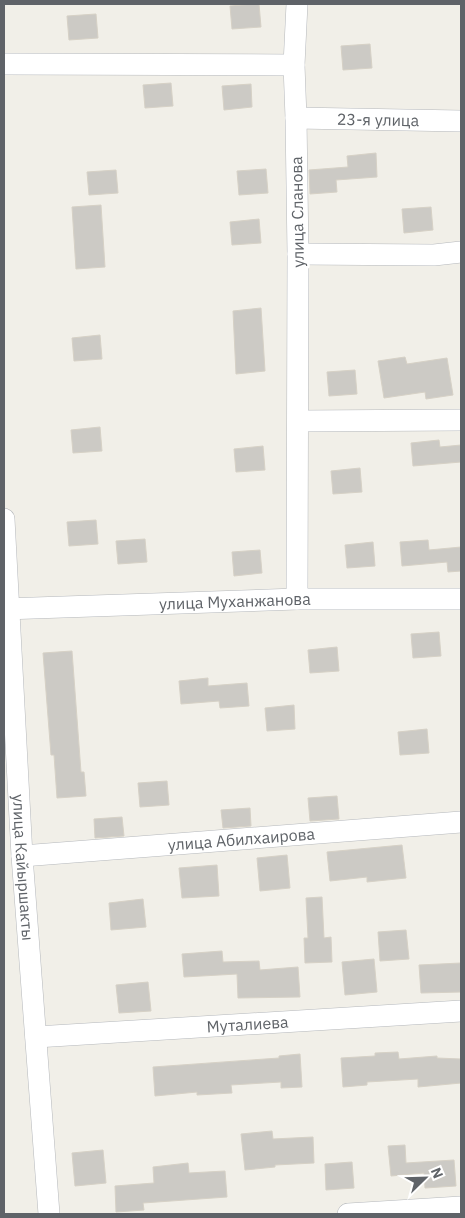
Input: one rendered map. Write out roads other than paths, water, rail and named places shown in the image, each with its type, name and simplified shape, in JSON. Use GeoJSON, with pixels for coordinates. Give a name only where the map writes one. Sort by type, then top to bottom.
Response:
{"type":"FeatureCollection","features":[{"type":"Feature","properties":{"kind":"street","name":"улица Сланова"},"geometry":{"type":"LineString","coordinates":[[297,4],[294,65],[298,254],[297,599]]}},
{"type":"Feature","properties":{"kind":"street"},"geometry":{"type":"LineString","coordinates":[[4,64],[294,65]]}},
{"type":"Feature","properties":{"kind":"street","name":"23-я улица"},"geometry":{"type":"LineString","coordinates":[[296,118],[461,121]]}},
{"type":"Feature","properties":{"kind":"street"},"geometry":{"type":"LineString","coordinates":[[298,254],[434,254],[461,252]]}},
{"type":"Feature","properties":{"kind":"street"},"geometry":{"type":"LineString","coordinates":[[298,421],[461,420]]}},
{"type":"Feature","properties":{"kind":"street","name":"улица Кайыршакты"},"geometry":{"type":"LineString","coordinates":[[4,519],[6,608],[22,856],[49,1214]]}},
{"type":"Feature","properties":{"kind":"street","name":"улица Муханжанова"},"geometry":{"type":"LineString","coordinates":[[6,608],[297,599],[461,599]]}},
{"type":"Feature","properties":{"kind":"street","name":"улица Абилхаирова"},"geometry":{"type":"LineString","coordinates":[[22,856],[461,822]]}},
{"type":"Feature","properties":{"kind":"street","name":"Муталиева"},"geometry":{"type":"LineString","coordinates":[[36,1037],[461,1011]]}},
{"type":"Feature","properties":{"kind":"street"},"geometry":{"type":"LineString","coordinates":[[348,1214],[461,1207]]}}]}
